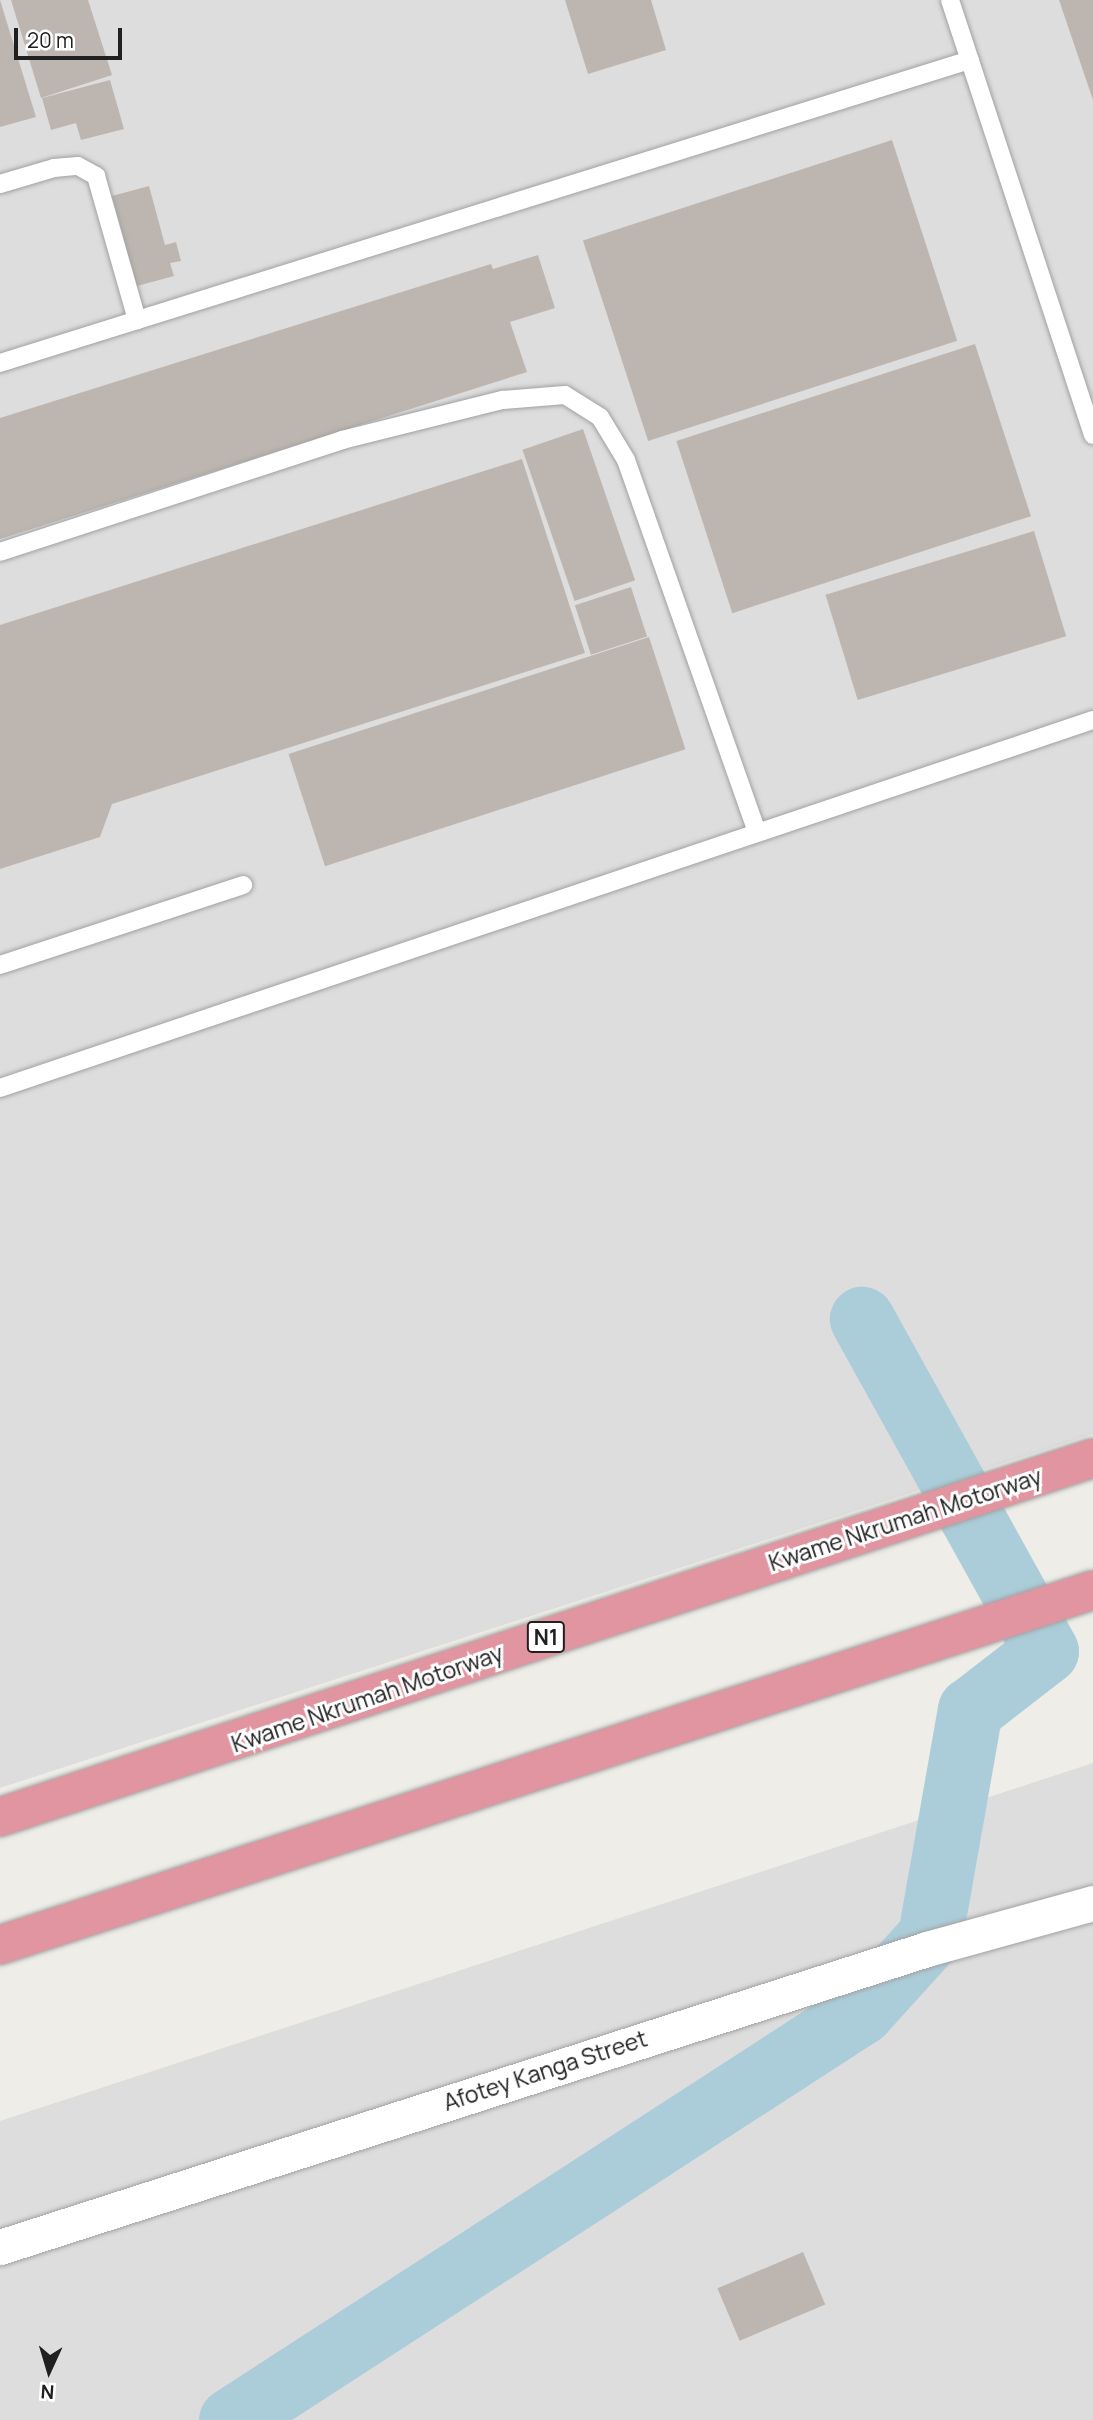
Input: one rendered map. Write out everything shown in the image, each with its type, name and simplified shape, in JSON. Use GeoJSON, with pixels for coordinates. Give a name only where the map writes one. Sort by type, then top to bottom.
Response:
{"type":"FeatureCollection","features":[{"type":"Feature","properties":{"kind":"highway","name":"Kwame Nkrumah Motorway"},"geometry":{"type":"LineString","coordinates":[[0,1817],[1093,1458]]}},
{"type":"Feature","properties":{"kind":"highway"},"geometry":{"type":"LineString","coordinates":[[0,1945],[1093,1590]]}},
{"type":"Feature","properties":{"kind":"street","name":"Afotey Kanga Street"},"geometry":{"type":"LineString","coordinates":[[0,2247],[927,1948],[1093,1903]]}},
{"type":"Feature","properties":{"kind":"lane"},"geometry":{"type":"LineString","coordinates":[[950,0],[1093,435]]}},
{"type":"Feature","properties":{"kind":"lane"},"geometry":{"type":"LineString","coordinates":[[0,363],[970,60]]}},
{"type":"Feature","properties":{"kind":"lane"},"geometry":{"type":"LineString","coordinates":[[0,184],[54,167],[78,166],[96,176],[137,320]]}},
{"type":"Feature","properties":{"kind":"lane"},"geometry":{"type":"LineString","coordinates":[[0,552],[342,440],[503,400],[565,395],[600,416],[626,460],[757,831]]}},
{"type":"Feature","properties":{"kind":"lane"},"geometry":{"type":"LineString","coordinates":[[0,1088],[1093,720]]}},
{"type":"Feature","properties":{"kind":"lane"},"geometry":{"type":"LineString","coordinates":[[0,965],[243,885]]}},
{"type":"Feature","properties":{"kind":"shaded area"},"geometry":{"type":"Polygon","coordinates":[[[0,0],[1093,0],[1093,1434],[0,1788],[0,0]]]}},
{"type":"Feature","properties":{"kind":"shaded area"},"geometry":{"type":"Polygon","coordinates":[[[1093,1763],[1093,2420],[0,2420],[0,2121],[1093,1763]]]}},
{"type":"Feature","properties":{"kind":"building"},"geometry":{"type":"Polygon","coordinates":[[[0,0],[36,117],[0,127],[0,0]]]}},
{"type":"Feature","properties":{"kind":"building"},"geometry":{"type":"Polygon","coordinates":[[[11,0],[88,0],[112,75],[41,98],[11,0]]]}},
{"type":"Feature","properties":{"kind":"building"},"geometry":{"type":"Polygon","coordinates":[[[565,0],[651,0],[666,50],[588,74],[565,0]]]}},
{"type":"Feature","properties":{"kind":"building"},"geometry":{"type":"Polygon","coordinates":[[[1059,0],[1093,0],[1093,100],[1059,0]]]}},
{"type":"Feature","properties":{"kind":"building"},"geometry":{"type":"Polygon","coordinates":[[[110,80],[124,129],[81,140],[76,123],[51,130],[42,98],[110,80]]]}},
{"type":"Feature","properties":{"kind":"building"},"geometry":{"type":"Polygon","coordinates":[[[892,140],[957,341],[648,441],[583,240],[892,140]]]}},
{"type":"Feature","properties":{"kind":"building"},"geometry":{"type":"Polygon","coordinates":[[[149,186],[165,245],[176,242],[181,261],[170,263],[174,276],[137,286],[112,196],[149,186]]]}},
{"type":"Feature","properties":{"kind":"building"},"geometry":{"type":"Polygon","coordinates":[[[538,255],[555,308],[510,322],[527,372],[0,539],[0,418],[491,264],[493,269],[538,255]]]}},
{"type":"Feature","properties":{"kind":"building"},"geometry":{"type":"Polygon","coordinates":[[[975,344],[1031,516],[732,613],[676,441],[975,344]]]}},
{"type":"Feature","properties":{"kind":"building"},"geometry":{"type":"Polygon","coordinates":[[[583,429],[635,580],[575,601],[522,450],[583,429]]]}},
{"type":"Feature","properties":{"kind":"building"},"geometry":{"type":"Polygon","coordinates":[[[522,459],[585,653],[112,804],[100,837],[0,869],[0,625],[522,459]]]}},
{"type":"Feature","properties":{"kind":"building"},"geometry":{"type":"Polygon","coordinates":[[[1034,531],[1066,636],[858,700],[826,595],[1034,531]]]}},
{"type":"Feature","properties":{"kind":"building"},"geometry":{"type":"Polygon","coordinates":[[[631,587],[647,636],[591,655],[575,605],[631,587]]]}},
{"type":"Feature","properties":{"kind":"building"},"geometry":{"type":"Polygon","coordinates":[[[649,637],[685,749],[325,866],[289,754],[649,637]]]}},
{"type":"Feature","properties":{"kind":"building"},"geometry":{"type":"Polygon","coordinates":[[[803,2252],[825,2304],[740,2341],[717,2288],[803,2252]]]}},
{"type":"Feature","properties":{"kind":"waterway"},"geometry":{"type":"LineString","coordinates":[[231,2420],[861,2012],[930,1936],[970,1710],[1046,1651],[862,1319]]}}]}
